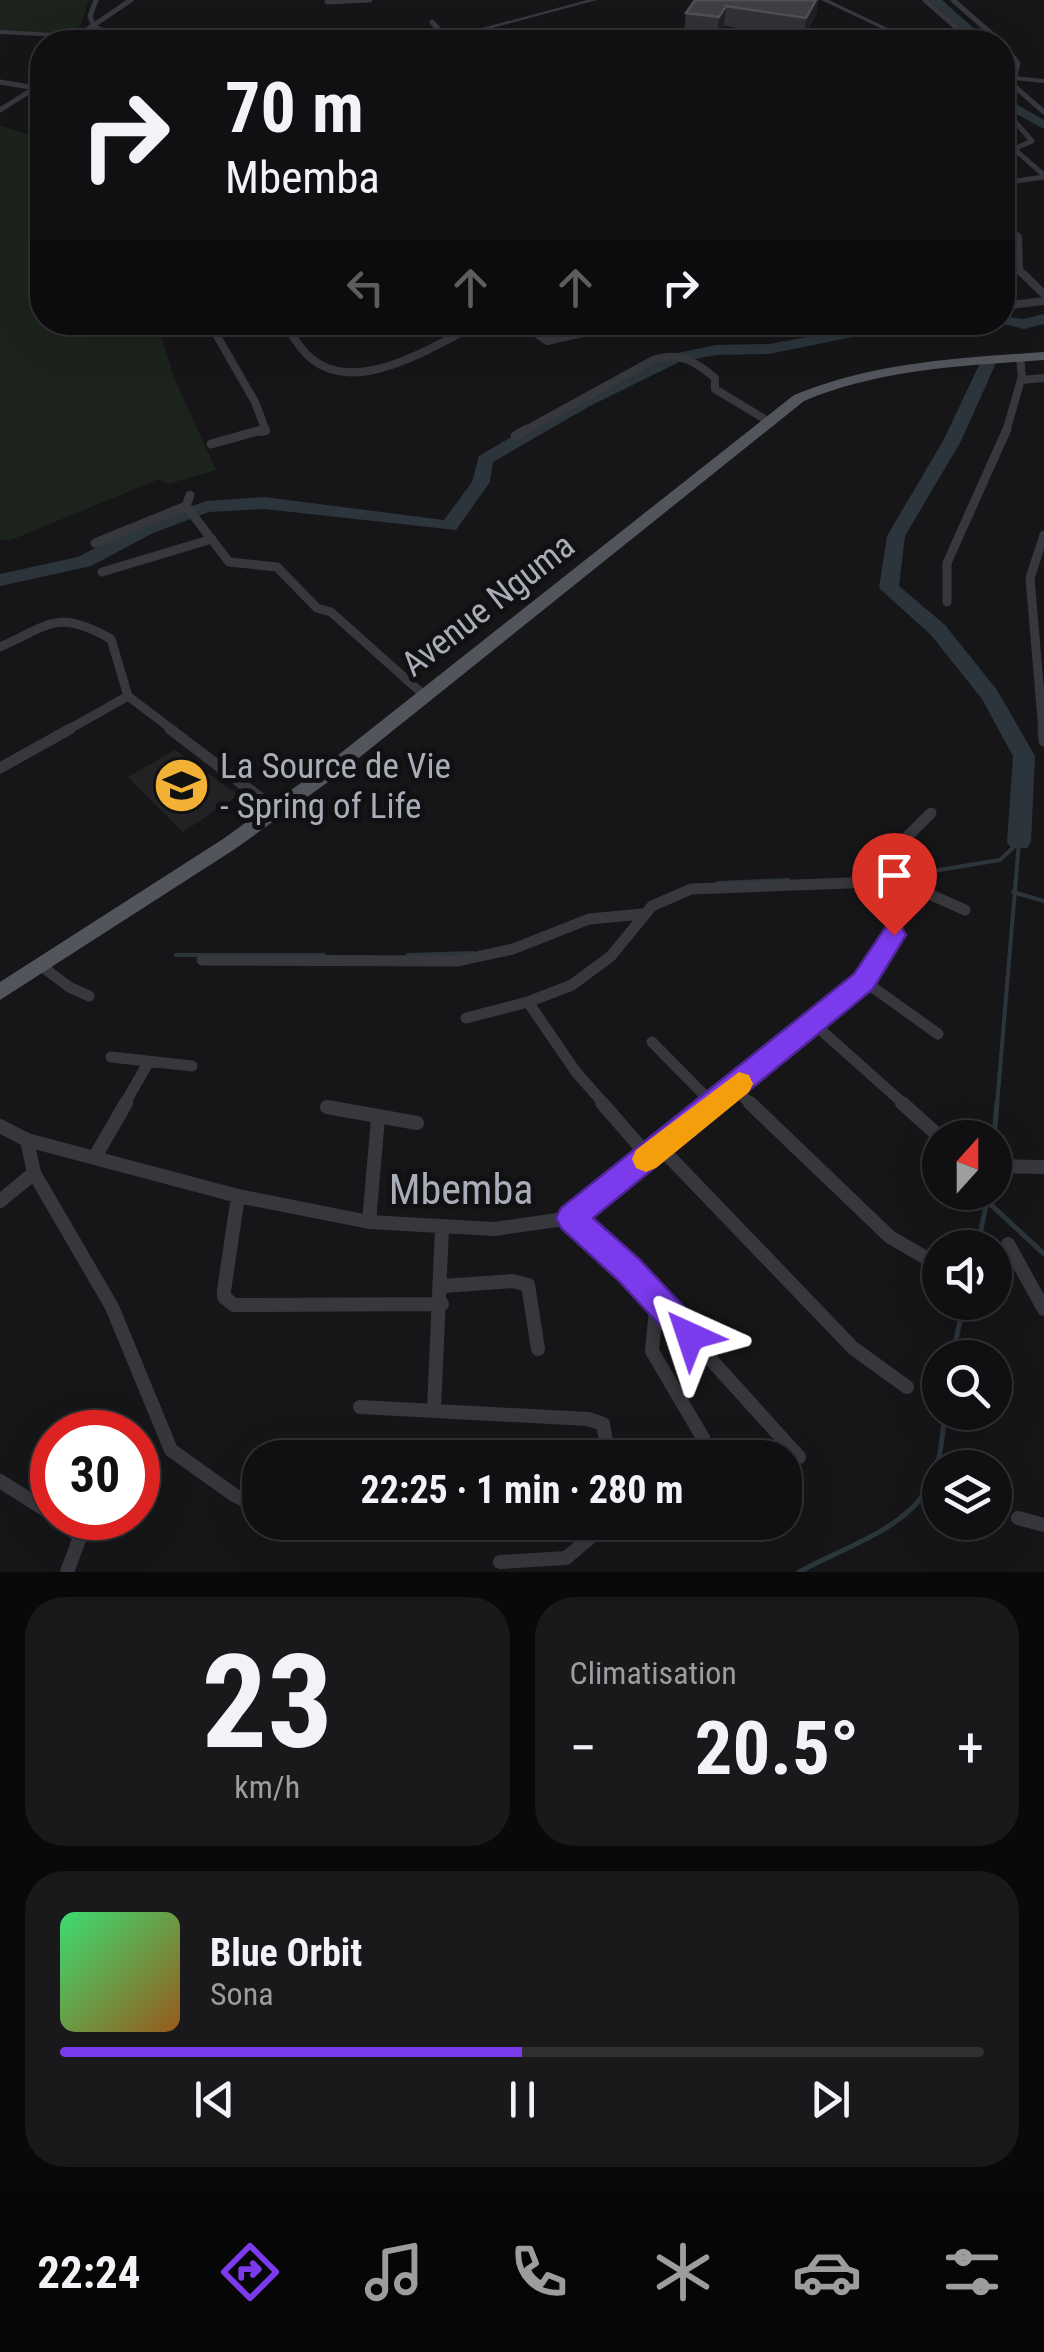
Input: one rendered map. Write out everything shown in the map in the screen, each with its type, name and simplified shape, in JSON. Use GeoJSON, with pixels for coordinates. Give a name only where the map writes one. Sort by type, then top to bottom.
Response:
{"type":"FeatureCollection","features":[{"type":"Feature","properties":{"kind":"main road","name":"Avenue Nguma"},"geometry":{"type":"LineString","coordinates":[[0,992],[38,964],[200,864],[330,772],[799,398],[850,377],[920,364],[1044,356]]}},
{"type":"Feature","properties":{"kind":"street"},"geometry":{"type":"LineString","coordinates":[[96,0],[90,16],[94,27],[102,30]]}},
{"type":"Feature","properties":{"kind":"street"},"geometry":{"type":"LineString","coordinates":[[88,30],[130,0]]}},
{"type":"Feature","properties":{"kind":"street"},"geometry":{"type":"LineString","coordinates":[[327,2],[370,0]]}},
{"type":"Feature","properties":{"kind":"street"},"geometry":{"type":"LineString","coordinates":[[484,30],[594,0]]}},
{"type":"Feature","properties":{"kind":"street"},"geometry":{"type":"LineString","coordinates":[[824,0],[888,30]]}},
{"type":"Feature","properties":{"kind":"street"},"geometry":{"type":"LineString","coordinates":[[925,0],[959,30]]}},
{"type":"Feature","properties":{"kind":"street"},"geometry":{"type":"LineString","coordinates":[[953,0],[987,30]]}},
{"type":"Feature","properties":{"kind":"street"},"geometry":{"type":"LineString","coordinates":[[432,22],[439,30]]}},
{"type":"Feature","properties":{"kind":"street"},"geometry":{"type":"LineString","coordinates":[[0,32],[30,33]]}},
{"type":"Feature","properties":{"kind":"street"},"geometry":{"type":"LineString","coordinates":[[1015,79],[1044,82]]}},
{"type":"Feature","properties":{"kind":"street"},"geometry":{"type":"LineString","coordinates":[[0,82],[30,87]]}},
{"type":"Feature","properties":{"kind":"street"},"geometry":{"type":"LineString","coordinates":[[1015,87],[1044,112]]}},
{"type":"Feature","properties":{"kind":"street"},"geometry":{"type":"LineString","coordinates":[[0,110],[30,94]]}},
{"type":"Feature","properties":{"kind":"street"},"geometry":{"type":"LineString","coordinates":[[1015,121],[1032,140],[1016,147],[1016,152],[1044,176]]}},
{"type":"Feature","properties":{"kind":"street"},"geometry":{"type":"LineString","coordinates":[[1015,180],[1044,176]]}},
{"type":"Feature","properties":{"kind":"street"},"geometry":{"type":"LineString","coordinates":[[1015,235],[1018,270],[1044,297]]}},
{"type":"Feature","properties":{"kind":"street"},"geometry":{"type":"LineString","coordinates":[[1015,303],[1044,297]]}},
{"type":"Feature","properties":{"kind":"street"},"geometry":{"type":"LineString","coordinates":[[211,444],[266,431],[248,385],[223,354],[215,335]]}},
{"type":"Feature","properties":{"kind":"street"},"geometry":{"type":"LineString","coordinates":[[291,335],[319,366],[360,374],[386,367],[454,335]]}},
{"type":"Feature","properties":{"kind":"street"},"geometry":{"type":"LineString","coordinates":[[538,335],[546,341],[573,335]]}},
{"type":"Feature","properties":{"kind":"street"},"geometry":{"type":"LineString","coordinates":[[515,436],[664,355],[686,356],[716,378],[712,386],[768,421]]}},
{"type":"Feature","properties":{"kind":"street"},"geometry":{"type":"LineString","coordinates":[[946,602],[947,563],[980,497],[1022,380],[1020,358]]}},
{"type":"Feature","properties":{"kind":"street"},"geometry":{"type":"LineString","coordinates":[[1022,380],[1040,379],[1044,389]]}},
{"type":"Feature","properties":{"kind":"street"},"geometry":{"type":"LineString","coordinates":[[190,495],[190,511],[232,564],[264,564],[281,569],[317,608],[331,612],[425,696]]}},
{"type":"Feature","properties":{"kind":"street"},"geometry":{"type":"LineString","coordinates":[[95,543],[190,511]]}},
{"type":"Feature","properties":{"kind":"street"},"geometry":{"type":"LineString","coordinates":[[1044,535],[1032,567],[1030,588],[1044,741]]}},
{"type":"Feature","properties":{"kind":"street"},"geometry":{"type":"LineString","coordinates":[[102,572],[212,539]]}},
{"type":"Feature","properties":{"kind":"street"},"geometry":{"type":"LineString","coordinates":[[0,648],[48,622],[80,622],[115,644],[128,696],[274,809]]}},
{"type":"Feature","properties":{"kind":"street"},"geometry":{"type":"LineString","coordinates":[[0,768],[128,696]]}},
{"type":"Feature","properties":{"kind":"street"},"geometry":{"type":"LineString","coordinates":[[898,874],[894,850],[930,812]]}},
{"type":"Feature","properties":{"kind":"street"},"geometry":{"type":"LineString","coordinates":[[466,1018],[528,1002],[572,985],[610,956],[642,914],[667,897],[710,886],[898,874],[965,910]]}},
{"type":"Feature","properties":{"kind":"street","name":"Mbemba"},"geometry":{"type":"LineString","coordinates":[[0,1126],[27,1140],[238,1196],[369,1222],[494,1229],[571,1218],[864,982],[920,888]]}},
{"type":"Feature","properties":{"kind":"street"},"geometry":{"type":"LineString","coordinates":[[202,960],[458,961],[513,949],[589,919],[642,914]]}},
{"type":"Feature","properties":{"kind":"street"},"geometry":{"type":"LineString","coordinates":[[38,964],[69,988],[90,996]]}},
{"type":"Feature","properties":{"kind":"street"},"geometry":{"type":"LineString","coordinates":[[864,982],[938,1034]]}},
{"type":"Feature","properties":{"kind":"street"},"geometry":{"type":"LineString","coordinates":[[528,1002],[570,1065],[654,1152],[852,1348],[906,1386]]}},
{"type":"Feature","properties":{"kind":"street"},"geometry":{"type":"LineString","coordinates":[[813,1023],[922,1120]]}},
{"type":"Feature","properties":{"kind":"street"},"geometry":{"type":"LineString","coordinates":[[652,1042],[713,1104]]}},
{"type":"Feature","properties":{"kind":"street"},"geometry":{"type":"LineString","coordinates":[[110,1057],[192,1066]]}},
{"type":"Feature","properties":{"kind":"street"},"geometry":{"type":"LineString","coordinates":[[96,1156],[148,1063]]}},
{"type":"Feature","properties":{"kind":"street"},"geometry":{"type":"LineString","coordinates":[[734,1088],[890,1237],[922,1256]]}},
{"type":"Feature","properties":{"kind":"street"},"geometry":{"type":"LineString","coordinates":[[327,1106],[417,1123]]}},
{"type":"Feature","properties":{"kind":"street"},"geometry":{"type":"LineString","coordinates":[[369,1222],[378,1118]]}},
{"type":"Feature","properties":{"kind":"street"},"geometry":{"type":"LineString","coordinates":[[27,1140],[34,1173],[116,1315],[171,1450],[242,1499]]}},
{"type":"Feature","properties":{"kind":"street"},"geometry":{"type":"LineString","coordinates":[[1012,1166],[1044,1167]]}},
{"type":"Feature","properties":{"kind":"street"},"geometry":{"type":"LineString","coordinates":[[0,1201],[34,1173]]}},
{"type":"Feature","properties":{"kind":"street"},"geometry":{"type":"LineString","coordinates":[[238,1196],[224,1291],[224,1297],[234,1305],[442,1304]]}},
{"type":"Feature","properties":{"kind":"street"},"geometry":{"type":"LineString","coordinates":[[571,1218],[657,1300],[784,1440]]}},
{"type":"Feature","properties":{"kind":"street"},"geometry":{"type":"LineString","coordinates":[[434,1409],[443,1286],[442,1228]]}},
{"type":"Feature","properties":{"kind":"street"},"geometry":{"type":"LineString","coordinates":[[1012,1251],[1044,1309]]}},
{"type":"Feature","properties":{"kind":"street"},"geometry":{"type":"LineString","coordinates":[[443,1286],[512,1282],[528,1285],[538,1348]]}},
{"type":"Feature","properties":{"kind":"street"},"geometry":{"type":"LineString","coordinates":[[657,1300],[652,1350],[703,1438]]}},
{"type":"Feature","properties":{"kind":"street"},"geometry":{"type":"LineString","coordinates":[[360,1407],[597,1421],[603,1424],[607,1440]]}},
{"type":"Feature","properties":{"kind":"street"},"geometry":{"type":"LineString","coordinates":[[0,1481],[30,1500]]}},
{"type":"Feature","properties":{"kind":"street"},"geometry":{"type":"LineString","coordinates":[[1018,1518],[1044,1525]]}},
{"type":"Feature","properties":{"kind":"street"},"geometry":{"type":"LineString","coordinates":[[68,1572],[79,1540]]}},
{"type":"Feature","properties":{"kind":"street"},"geometry":{"type":"LineString","coordinates":[[500,1562],[566,1558],[588,1540]]}},
{"type":"Feature","properties":{"kind":"shaded area"},"geometry":{"type":"Polygon","coordinates":[[[0,0],[89,0],[75,30],[0,31],[0,0]]]}},
{"type":"Feature","properties":{"kind":"shaded area"},"geometry":{"type":"Polygon","coordinates":[[[0,126],[30,135],[30,335],[161,335],[175,380],[216,470],[168,484],[159,479],[11,540],[0,540],[0,126]]]}},
{"type":"Feature","properties":{"kind":"shaded area","name":"La Source de Vie - Spring of Life"},"geometry":{"type":"Polygon","coordinates":[[[175,750],[239,795],[183,832],[128,777],[175,750]]]}},
{"type":"Feature","properties":{"kind":"building"},"geometry":{"type":"Polygon","coordinates":[[[695,0],[816,0],[806,18],[726,6],[719,17],[686,13],[695,0]]]}},
{"type":"Feature","properties":{"kind":"waterway"},"geometry":{"type":"LineString","coordinates":[[935,0],[969,30]]}},
{"type":"Feature","properties":{"kind":"waterway"},"geometry":{"type":"LineString","coordinates":[[1015,108],[1044,125]]}},
{"type":"Feature","properties":{"kind":"waterway"},"geometry":{"type":"LineString","coordinates":[[1015,323],[1044,319]]}},
{"type":"Feature","properties":{"kind":"waterway"},"geometry":{"type":"LineString","coordinates":[[0,580],[84,562],[146,529],[206,507],[264,503],[449,526],[481,482],[485,460],[584,402],[674,358],[716,350],[769,349],[846,335]]}},
{"type":"Feature","properties":{"kind":"waterway"},"geometry":{"type":"LineString","coordinates":[[988,363],[952,441],[896,536],[889,588],[938,630],[990,695],[1024,756],[1019,842]]}},
{"type":"Feature","properties":{"kind":"waterway"},"geometry":{"type":"LineString","coordinates":[[902,876],[1000,860],[1019,842],[1015,893]]}},
{"type":"Feature","properties":{"kind":"waterway"},"geometry":{"type":"LineString","coordinates":[[718,883],[788,880]]}},
{"type":"Feature","properties":{"kind":"waterway"},"geometry":{"type":"LineString","coordinates":[[997,1105],[1015,893]]}},
{"type":"Feature","properties":{"kind":"waterway"},"geometry":{"type":"LineString","coordinates":[[1015,893],[1044,901]]}},
{"type":"Feature","properties":{"kind":"waterway"},"geometry":{"type":"LineString","coordinates":[[408,955],[473,953]]}},
{"type":"Feature","properties":{"kind":"waterway"},"geometry":{"type":"LineString","coordinates":[[176,955],[324,955]]}},
{"type":"Feature","properties":{"kind":"waterway"},"geometry":{"type":"LineString","coordinates":[[996,1120],[997,1103]]}},
{"type":"Feature","properties":{"kind":"waterway"},"geometry":{"type":"LineString","coordinates":[[981,1230],[985,1210]]}},
{"type":"Feature","properties":{"kind":"waterway"},"geometry":{"type":"LineString","coordinates":[[997,1210],[1044,1254]]}},
{"type":"Feature","properties":{"kind":"waterway"},"geometry":{"type":"LineString","coordinates":[[956,1340],[960,1320]]}},
{"type":"Feature","properties":{"kind":"waterway"},"geometry":{"type":"LineString","coordinates":[[799,1572],[870,1537],[917,1503],[936,1470],[943,1430]]}},
{"type":"Feature","properties":{"kind":"slow traffic"},"geometry":{"type":"LineString","coordinates":[[646,1159],[739,1084]]}},
{"type":"Feature","properties":{"kind":"place","name":"La Source de Vie - Spring of Life"},"geometry":{"type":"Point","coordinates":[181,786]}},
{"type":"Feature","properties":{"kind":"route"},"geometry":{"type":"LineString","coordinates":[[690,1336],[628,1269],[571,1218],[864,982],[894,935]]}}]}
